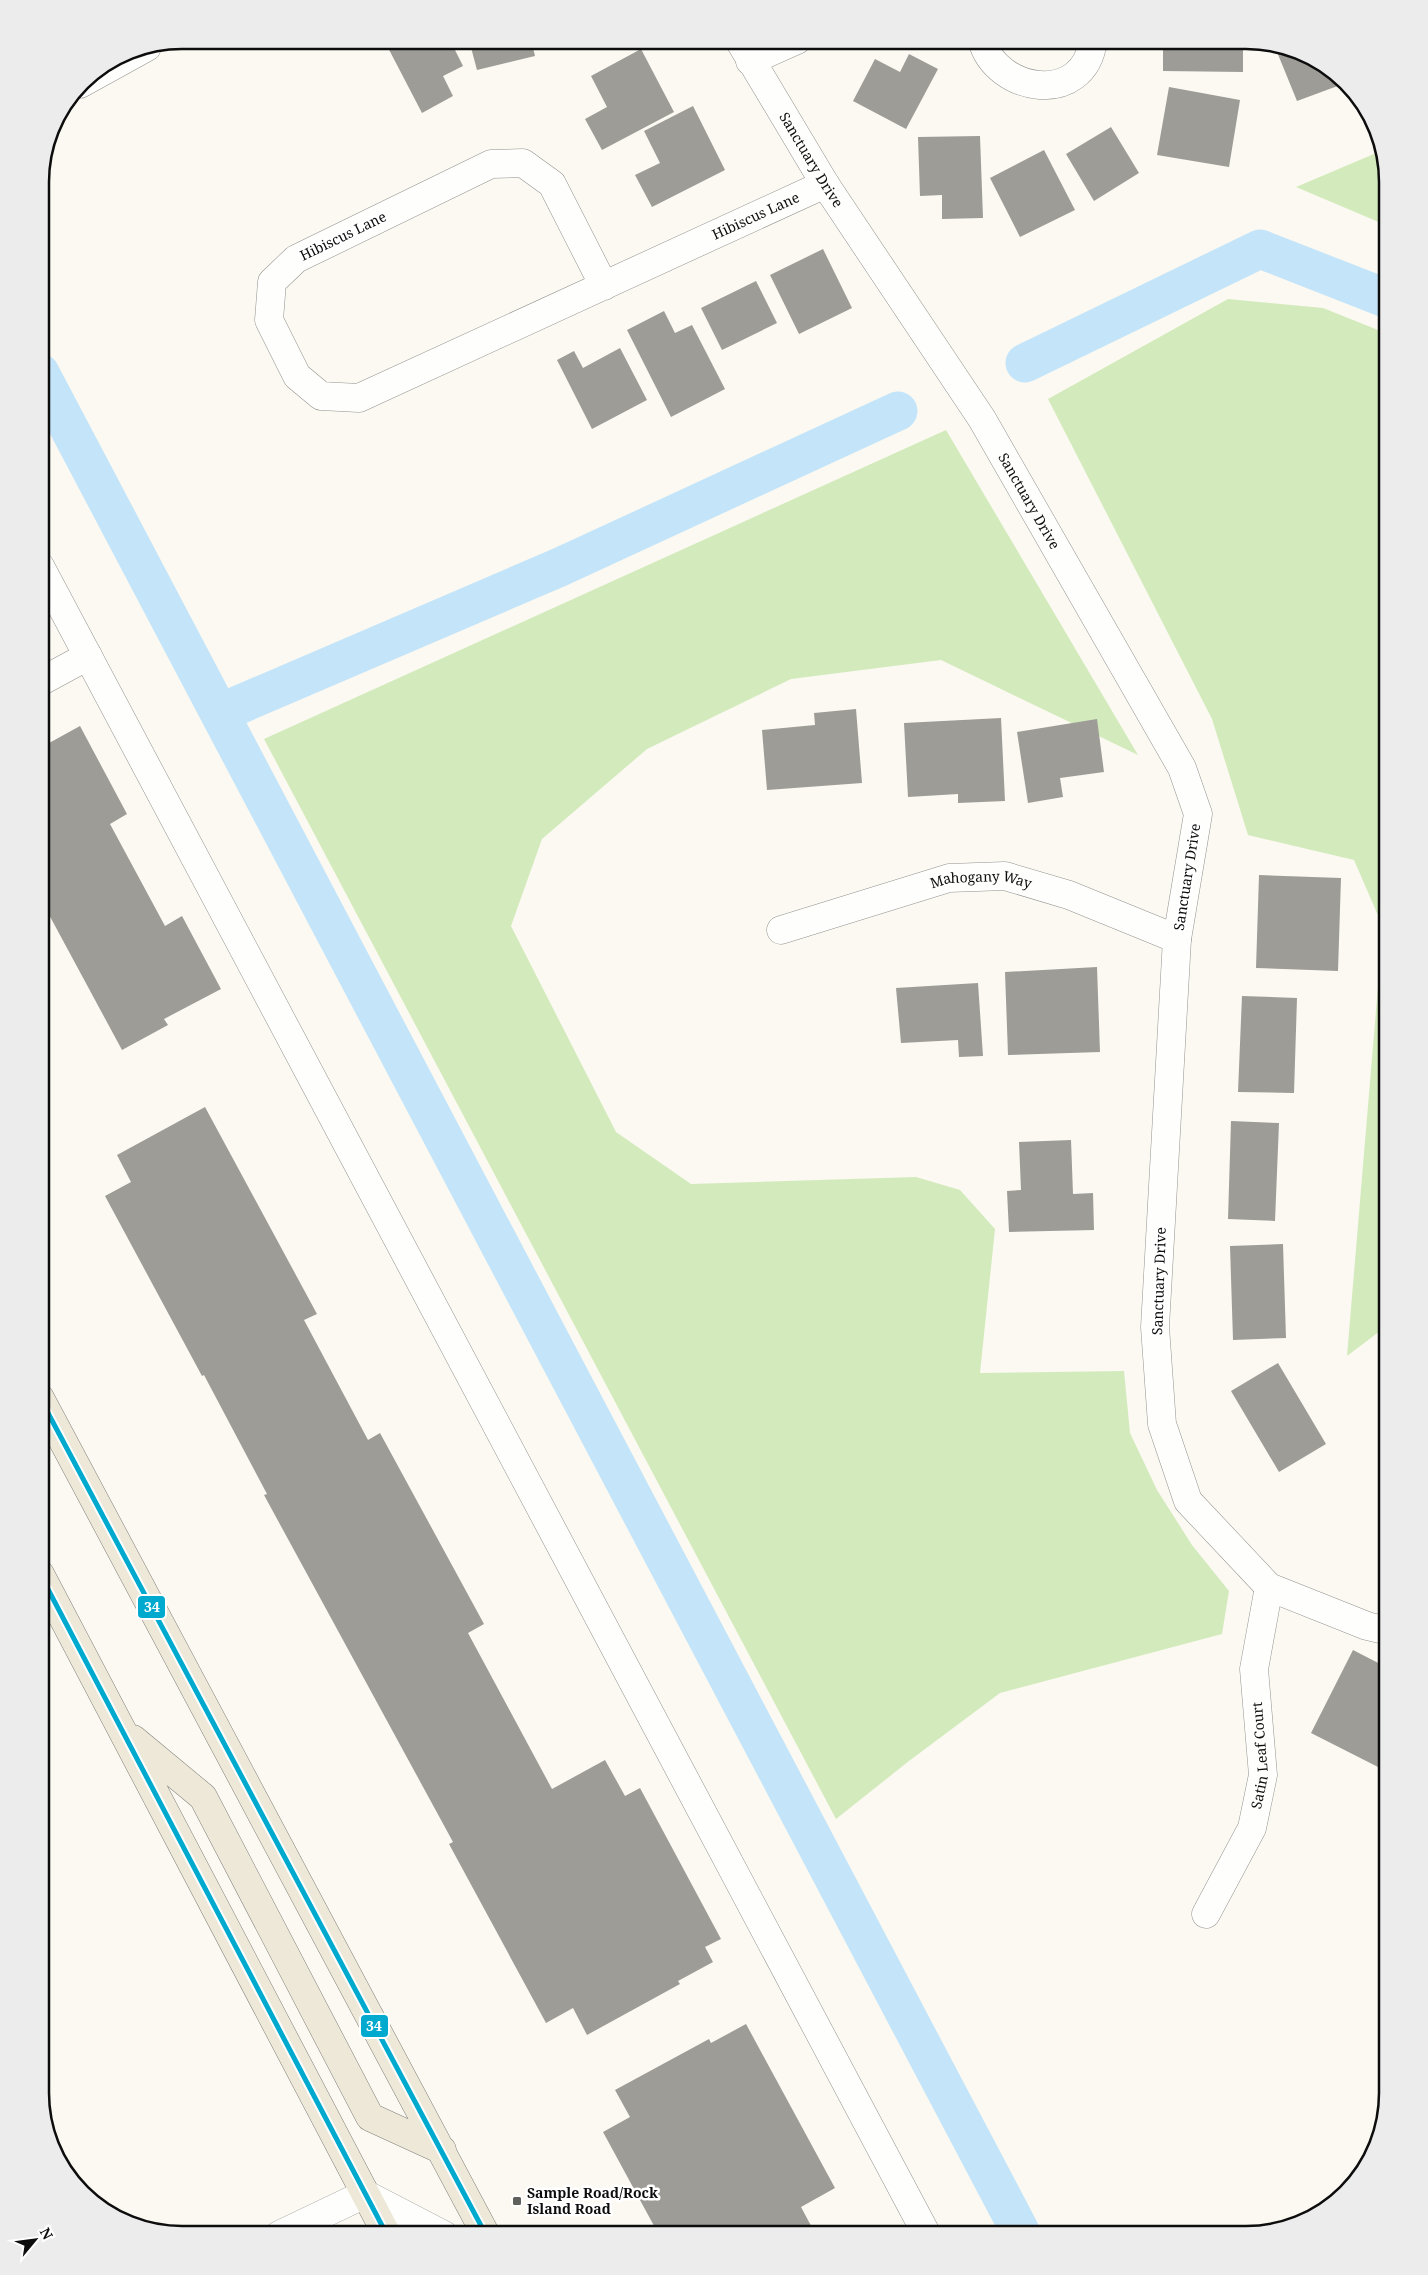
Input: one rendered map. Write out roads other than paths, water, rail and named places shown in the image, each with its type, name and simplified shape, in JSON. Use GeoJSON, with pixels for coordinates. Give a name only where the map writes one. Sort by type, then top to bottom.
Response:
{"type":"FeatureCollection","features":[{"type":"Feature","properties":{"kind":"main road"},"geometry":{"type":"LineString","coordinates":[[49,1415],[481,2226]]}},
{"type":"Feature","properties":{"kind":"main road"},"geometry":{"type":"LineString","coordinates":[[49,1591],[382,2226]]}},
{"type":"Feature","properties":{"kind":"main road"},"geometry":{"type":"LineString","coordinates":[[124,1731],[203,1797],[370,2117],[442,2150]]}},
{"type":"Feature","properties":{"kind":"street"},"geometry":{"type":"LineString","coordinates":[[985,49],[988,56],[997,66],[1029,83],[1051,86],[1073,77],[1086,66],[1092,49]]}},
{"type":"Feature","properties":{"kind":"street","name":"Sanctuary Drive"},"geometry":{"type":"LineString","coordinates":[[744,50],[825,184],[982,419],[1182,768],[1198,814],[1177,939],[1155,1327],[1162,1424],[1188,1501],[1269,1587],[1367,1626],[1379,1629]]}},
{"type":"Feature","properties":{"kind":"street","name":"Hibiscus Lane"},"geometry":{"type":"LineString","coordinates":[[604,286],[552,184],[523,163],[490,164],[296,259],[272,282],[269,320],[297,376],[321,396],[359,398],[604,286],[825,184]]}},
{"type":"Feature","properties":{"kind":"street"},"geometry":{"type":"LineString","coordinates":[[49,583],[922,2226]]}},
{"type":"Feature","properties":{"kind":"street"},"geometry":{"type":"LineString","coordinates":[[49,677],[88,656]]}},
{"type":"Feature","properties":{"kind":"street","name":"Mahogany Way"},"geometry":{"type":"LineString","coordinates":[[781,930],[949,878],[1005,876],[1069,895],[1177,939]]}},
{"type":"Feature","properties":{"kind":"street","name":"Satin Leaf Court"},"geometry":{"type":"LineString","coordinates":[[1206,1914],[1252,1828],[1263,1775],[1254,1669],[1269,1587]]}},
{"type":"Feature","properties":{"kind":"street"},"geometry":{"type":"LineString","coordinates":[[298,2226],[365,2194],[427,2226]]}},
{"type":"Feature","properties":{"kind":"waterway"},"geometry":{"type":"LineString","coordinates":[[1025,363],[1260,249],[1379,295]]}},
{"type":"Feature","properties":{"kind":"waterway"},"geometry":{"type":"LineString","coordinates":[[49,390],[1017,2226]]}},
{"type":"Feature","properties":{"kind":"waterway"},"geometry":{"type":"LineString","coordinates":[[220,713],[560,567],[898,411]]}},
{"type":"Feature","properties":{"kind":"place","name":"Sample Road/Rock Island Road"},"geometry":{"type":"Point","coordinates":[517,2201]}}]}
